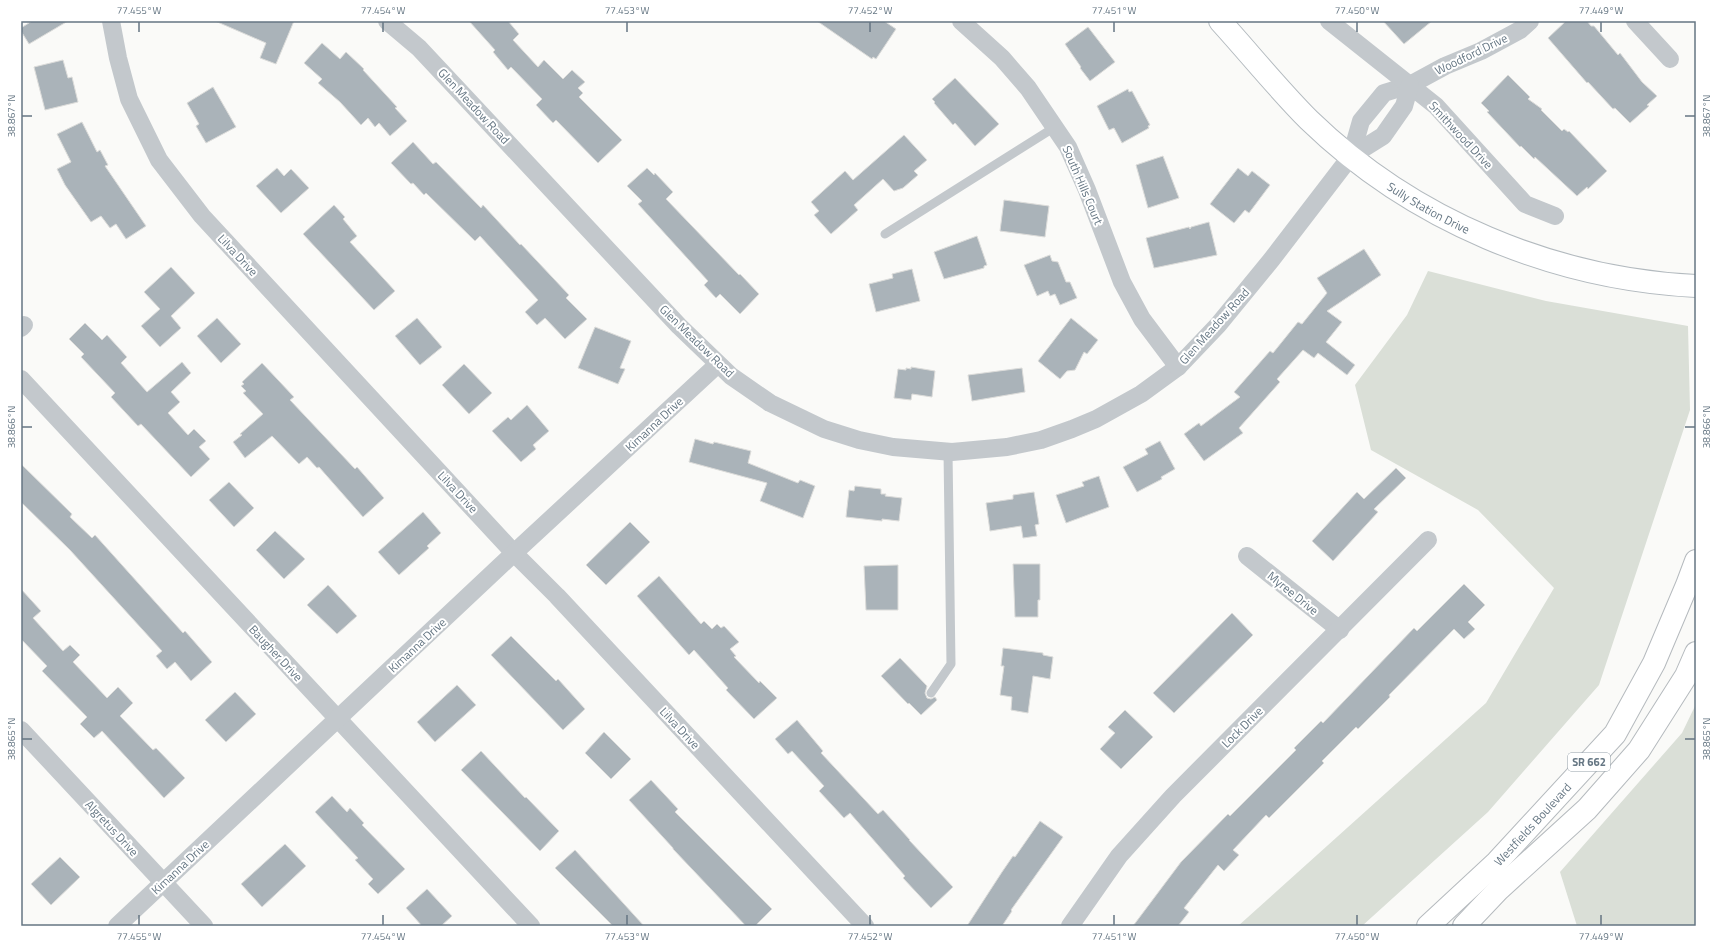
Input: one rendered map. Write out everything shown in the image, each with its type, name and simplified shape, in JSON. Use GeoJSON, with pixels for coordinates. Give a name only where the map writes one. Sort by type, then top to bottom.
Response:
{"type":"FeatureCollection","features":[{"type":"Feature","properties":{"kind":"main road","name":"Sully Station Drive"},"geometry":{"type":"LineString","coordinates":[[1220,21],[1310,120],[1351,156],[1388,183],[1431,210],[1481,235],[1530,254],[1588,272],[1659,284],[1696,286]]}},
{"type":"Feature","properties":{"kind":"main road","name":"Westfields Boulevard"},"geometry":{"type":"LineString","coordinates":[[1428,926],[1497,862],[1616,734],[1654,663],[1696,560]]}},
{"type":"Feature","properties":{"kind":"main road","name":"Westfields Boulevard"},"geometry":{"type":"LineString","coordinates":[[1464,926],[1499,889],[1588,809],[1639,750],[1686,676],[1696,654]]}},
{"type":"Feature","properties":{"kind":"street","name":"Lilva Drive"},"geometry":{"type":"LineString","coordinates":[[111,21],[118,58],[130,98],[159,160],[202,216],[514,553],[568,608],[865,926]]}},
{"type":"Feature","properties":{"kind":"street","name":"Glen Meadow Road"},"geometry":{"type":"LineString","coordinates":[[387,21],[419,48],[679,326],[731,376],[770,403],[824,429],[859,440],[893,447],[948,452],[1007,447],[1041,440],[1096,419],[1141,394],[1178,367],[1218,325],[1272,259],[1351,156]]}},
{"type":"Feature","properties":{"kind":"street","name":"South Hills Court"},"geometry":{"type":"LineString","coordinates":[[961,21],[1002,58],[1028,88],[1068,147],[1087,190],[1122,282],[1142,319],[1178,367]]}},
{"type":"Feature","properties":{"kind":"street","name":"Smithwood Drive"},"geometry":{"type":"LineString","coordinates":[[1329,21],[1436,106],[1525,204],[1555,216]]}},
{"type":"Feature","properties":{"kind":"street","name":"Woodford Drive"},"geometry":{"type":"LineString","coordinates":[[1351,156],[1361,121],[1384,93],[1410,85],[1444,66],[1481,51],[1520,30],[1530,21]]}},
{"type":"Feature","properties":{"kind":"street"},"geometry":{"type":"LineString","coordinates":[[1635,21],[1670,59]]}},
{"type":"Feature","properties":{"kind":"street"},"geometry":{"type":"LineString","coordinates":[[1351,156],[1383,136],[1404,106],[1410,85]]}},
{"type":"Feature","properties":{"kind":"street","name":"Kimanna Drive"},"geometry":{"type":"LineString","coordinates":[[117,926],[717,364]]}},
{"type":"Feature","properties":{"kind":"street","name":"Baugher Drive"},"geometry":{"type":"LineString","coordinates":[[21,379],[531,926]]}},
{"type":"Feature","properties":{"kind":"street","name":"Lock Drive"},"geometry":{"type":"LineString","coordinates":[[1070,926],[1119,856],[1173,796],[1428,540]]}},
{"type":"Feature","properties":{"kind":"street","name":"Myree Drive"},"geometry":{"type":"LineString","coordinates":[[1247,556],[1340,630]]}},
{"type":"Feature","properties":{"kind":"street","name":"Algretus Drive"},"geometry":{"type":"LineString","coordinates":[[21,730],[204,926]]}},
{"type":"Feature","properties":{"kind":"lane"},"geometry":{"type":"LineString","coordinates":[[885,234],[1055,127]]}},
{"type":"Feature","properties":{"kind":"lane"},"geometry":{"type":"LineString","coordinates":[[931,692],[951,664],[948,452]]}},
{"type":"Feature","properties":{"kind":"shaded area"},"geometry":{"type":"Polygon","coordinates":[[[1428,271],[1546,301],[1688,326],[1690,410],[1599,685],[1488,812],[1362,926],[1238,926],[1486,703],[1554,588],[1478,510],[1371,450],[1355,385],[1407,315],[1428,271]]]}},
{"type":"Feature","properties":{"kind":"shaded area"},"geometry":{"type":"Polygon","coordinates":[[[1696,704],[1696,926],[1577,926],[1560,872],[1682,733],[1696,704]]]}},
{"type":"Feature","properties":{"kind":"building"},"geometry":{"type":"Polygon","coordinates":[[[32,21],[68,21],[29,44],[21,31],[21,28],[32,21]]]}},
{"type":"Feature","properties":{"kind":"building"},"geometry":{"type":"Polygon","coordinates":[[[215,21],[294,21],[276,64],[260,58],[266,43],[215,21]]]}},
{"type":"Feature","properties":{"kind":"building"},"geometry":{"type":"Polygon","coordinates":[[[469,21],[508,21],[519,34],[513,40],[538,67],[544,60],[563,79],[572,70],[585,82],[578,88],[583,93],[579,97],[622,140],[598,163],[556,120],[553,123],[536,105],[542,99],[511,67],[508,70],[493,52],[495,50],[469,21]]]}},
{"type":"Feature","properties":{"kind":"building"},"geometry":{"type":"Polygon","coordinates":[[[817,21],[884,21],[896,29],[876,59],[873,57],[872,59],[817,21]]]}},
{"type":"Feature","properties":{"kind":"building"},"geometry":{"type":"Polygon","coordinates":[[[1383,21],[1432,21],[1404,44],[1383,21]]]}},
{"type":"Feature","properties":{"kind":"building"},"geometry":{"type":"Polygon","coordinates":[[[1566,21],[1587,21],[1591,26],[1594,26],[1618,55],[1620,53],[1642,82],[1657,96],[1647,105],[1649,106],[1630,123],[1615,108],[1613,109],[1588,82],[1587,83],[1548,38],[1566,21]]]}},
{"type":"Feature","properties":{"kind":"building"},"geometry":{"type":"Polygon","coordinates":[[[1088,27],[1115,62],[1090,81],[1065,44],[1088,27]]]}},
{"type":"Feature","properties":{"kind":"building"},"geometry":{"type":"Polygon","coordinates":[[[322,43],[340,59],[346,52],[364,69],[363,70],[397,107],[395,108],[407,121],[390,136],[379,123],[375,127],[368,118],[361,125],[340,102],[318,83],[322,79],[304,63],[322,43]]]}},
{"type":"Feature","properties":{"kind":"building"},"geometry":{"type":"Polygon","coordinates":[[[63,60],[68,78],[72,77],[78,102],[45,110],[34,67],[63,60]]]}},
{"type":"Feature","properties":{"kind":"building"},"geometry":{"type":"Polygon","coordinates":[[[1508,75],[1530,97],[1528,99],[1542,109],[1541,110],[1562,131],[1564,129],[1568,132],[1569,131],[1607,171],[1588,189],[1587,187],[1577,196],[1535,157],[1534,159],[1521,146],[1520,147],[1487,112],[1489,111],[1481,103],[1508,75]]]}},
{"type":"Feature","properties":{"kind":"building"},"geometry":{"type":"Polygon","coordinates":[[[955,78],[999,124],[975,146],[955,123],[953,125],[932,99],[955,78]]]}},
{"type":"Feature","properties":{"kind":"building"},"geometry":{"type":"Polygon","coordinates":[[[213,87],[236,127],[206,143],[196,126],[199,124],[187,103],[213,87]]]}},
{"type":"Feature","properties":{"kind":"building"},"geometry":{"type":"Polygon","coordinates":[[[1128,89],[1129,92],[1132,91],[1150,125],[1148,126],[1149,128],[1122,143],[1114,128],[1109,130],[1097,106],[1128,89]]]}},
{"type":"Feature","properties":{"kind":"building"},"geometry":{"type":"Polygon","coordinates":[[[82,122],[97,152],[100,150],[108,165],[105,166],[146,226],[126,239],[116,224],[110,228],[101,216],[91,222],[65,185],[57,169],[71,162],[57,134],[82,122]]]}},
{"type":"Feature","properties":{"kind":"building"},"geometry":{"type":"Polygon","coordinates":[[[904,135],[927,160],[914,171],[918,175],[903,188],[894,191],[883,179],[854,205],[858,210],[831,234],[814,215],[819,211],[811,202],[845,171],[853,180],[904,135]]]}},
{"type":"Feature","properties":{"kind":"building"},"geometry":{"type":"Polygon","coordinates":[[[413,142],[433,164],[436,162],[481,208],[483,205],[569,295],[566,298],[587,319],[565,339],[545,318],[537,325],[525,312],[538,300],[480,236],[475,241],[426,193],[424,195],[413,183],[411,184],[391,163],[413,142]]]}},
{"type":"Feature","properties":{"kind":"building"},"geometry":{"type":"Polygon","coordinates":[[[1163,156],[1179,198],[1148,208],[1136,165],[1163,156]]]}},
{"type":"Feature","properties":{"kind":"building"},"geometry":{"type":"Polygon","coordinates":[[[277,168],[284,176],[291,169],[309,188],[281,213],[256,186],[277,168]]]}},
{"type":"Feature","properties":{"kind":"building"},"geometry":{"type":"Polygon","coordinates":[[[647,168],[654,175],[655,173],[673,192],[666,199],[759,294],[740,314],[720,294],[716,298],[704,285],[708,281],[638,204],[642,201],[627,186],[647,168]]]}},
{"type":"Feature","properties":{"kind":"building"},"geometry":{"type":"Polygon","coordinates":[[[1238,168],[1248,176],[1252,171],[1270,185],[1249,213],[1245,210],[1234,223],[1210,204],[1238,168]]]}},
{"type":"Feature","properties":{"kind":"building"},"geometry":{"type":"Polygon","coordinates":[[[1004,200],[1049,206],[1045,237],[1000,231],[1004,200]]]}},
{"type":"Feature","properties":{"kind":"building"},"geometry":{"type":"Polygon","coordinates":[[[334,205],[345,217],[343,219],[357,236],[350,242],[395,291],[374,310],[303,234],[334,205]]]}},
{"type":"Feature","properties":{"kind":"building"},"geometry":{"type":"Polygon","coordinates":[[[1209,222],[1217,255],[1154,268],[1146,238],[1189,227],[1190,229],[1191,227],[1209,222]]]}},
{"type":"Feature","properties":{"kind":"building"},"geometry":{"type":"Polygon","coordinates":[[[977,236],[987,265],[984,266],[984,268],[944,279],[934,252],[977,236]]]}},
{"type":"Feature","properties":{"kind":"building"},"geometry":{"type":"Polygon","coordinates":[[[1364,249],[1381,275],[1327,311],[1342,322],[1326,342],[1355,365],[1347,375],[1318,353],[1314,358],[1303,350],[1277,379],[1280,382],[1239,428],[1243,433],[1204,461],[1184,434],[1199,423],[1201,426],[1240,397],[1234,392],[1270,351],[1273,353],[1298,322],[1302,324],[1327,293],[1317,278],[1364,249]]]}},
{"type":"Feature","properties":{"kind":"building"},"geometry":{"type":"Polygon","coordinates":[[[1050,255],[1052,261],[1058,262],[1066,282],[1070,282],[1077,298],[1060,305],[1055,294],[1050,296],[1048,291],[1037,296],[1024,265],[1050,255]]]}},
{"type":"Feature","properties":{"kind":"building"},"geometry":{"type":"Polygon","coordinates":[[[171,267],[195,293],[171,316],[181,328],[160,347],[141,326],[160,309],[144,292],[171,267]]]}},
{"type":"Feature","properties":{"kind":"building"},"geometry":{"type":"Polygon","coordinates":[[[912,269],[920,301],[876,312],[869,284],[893,278],[892,274],[912,269]]]}},
{"type":"Feature","properties":{"kind":"building"},"geometry":{"type":"Polygon","coordinates":[[[217,318],[241,344],[221,363],[197,336],[217,318]]]}},
{"type":"Feature","properties":{"kind":"building"},"geometry":{"type":"Polygon","coordinates":[[[417,318],[442,347],[420,365],[395,336],[417,318]]]}},
{"type":"Feature","properties":{"kind":"building"},"geometry":{"type":"Polygon","coordinates":[[[1071,318],[1098,340],[1087,354],[1084,352],[1075,370],[1067,371],[1060,379],[1038,361],[1071,318]]]}},
{"type":"Feature","properties":{"kind":"building"},"geometry":{"type":"Polygon","coordinates":[[[85,323],[102,340],[107,335],[127,357],[121,363],[147,392],[182,362],[191,373],[171,392],[180,402],[168,413],[188,435],[194,429],[206,441],[199,447],[210,459],[191,477],[141,424],[138,426],[111,397],[115,393],[81,357],[84,354],[69,339],[85,323]]]}},
{"type":"Feature","properties":{"kind":"building"},"geometry":{"type":"Polygon","coordinates":[[[595,327],[631,341],[620,368],[625,369],[618,384],[578,368],[595,327]]]}},
{"type":"Feature","properties":{"kind":"building"},"geometry":{"type":"Polygon","coordinates":[[[262,363],[294,397],[290,400],[355,469],[357,467],[384,498],[363,517],[319,467],[317,468],[307,457],[299,464],[272,436],[245,458],[233,442],[263,414],[243,393],[246,391],[241,386],[244,384],[242,382],[262,363]]]}},
{"type":"Feature","properties":{"kind":"building"},"geometry":{"type":"Polygon","coordinates":[[[464,364],[492,393],[469,414],[442,385],[464,364]]]}},
{"type":"Feature","properties":{"kind":"building"},"geometry":{"type":"Polygon","coordinates":[[[911,367],[935,371],[932,397],[912,394],[911,400],[894,398],[898,369],[906,370],[906,368],[911,369],[911,367]]]}},
{"type":"Feature","properties":{"kind":"building"},"geometry":{"type":"Polygon","coordinates":[[[1022,368],[1025,392],[972,401],[968,375],[1022,368]]]}},
{"type":"Feature","properties":{"kind":"building"},"geometry":{"type":"Polygon","coordinates":[[[527,405],[549,431],[533,445],[536,449],[521,462],[492,431],[508,417],[511,420],[527,405]]]}},
{"type":"Feature","properties":{"kind":"building"},"geometry":{"type":"Polygon","coordinates":[[[695,439],[751,451],[748,463],[798,483],[800,480],[815,486],[803,518],[760,501],[767,483],[689,462],[695,439]]]}},
{"type":"Feature","properties":{"kind":"building"},"geometry":{"type":"Polygon","coordinates":[[[1160,441],[1175,469],[1161,477],[1162,479],[1137,492],[1123,467],[1148,454],[1145,449],[1160,441]]]}},
{"type":"Feature","properties":{"kind":"building"},"geometry":{"type":"Polygon","coordinates":[[[21,464],[72,514],[70,517],[92,538],[95,535],[183,633],[185,631],[212,662],[191,681],[175,662],[167,669],[156,656],[162,651],[70,550],[21,502],[21,464]]]}},
{"type":"Feature","properties":{"kind":"building"},"geometry":{"type":"Polygon","coordinates":[[[1396,468],[1406,478],[1374,509],[1378,512],[1333,561],[1312,541],[1357,492],[1364,499],[1396,468]]]}},
{"type":"Feature","properties":{"kind":"building"},"geometry":{"type":"Polygon","coordinates":[[[1099,476],[1109,507],[1066,523],[1056,495],[1084,486],[1082,482],[1099,476]]]}},
{"type":"Feature","properties":{"kind":"building"},"geometry":{"type":"Polygon","coordinates":[[[229,482],[254,508],[234,527],[209,500],[229,482]]]}},
{"type":"Feature","properties":{"kind":"building"},"geometry":{"type":"Polygon","coordinates":[[[855,486],[881,489],[881,494],[886,494],[885,496],[902,498],[899,521],[882,519],[882,521],[846,517],[849,490],[854,491],[855,486]]]}},
{"type":"Feature","properties":{"kind":"building"},"geometry":{"type":"Polygon","coordinates":[[[1034,492],[1039,524],[1035,525],[1037,536],[1023,538],[1021,526],[990,531],[986,503],[1013,499],[1013,495],[1034,492]]]}},
{"type":"Feature","properties":{"kind":"building"},"geometry":{"type":"Polygon","coordinates":[[[423,512],[441,533],[427,546],[429,548],[399,575],[378,552],[423,512]]]}},
{"type":"Feature","properties":{"kind":"building"},"geometry":{"type":"Polygon","coordinates":[[[630,522],[650,542],[606,585],[586,565],[630,522]]]}},
{"type":"Feature","properties":{"kind":"building"},"geometry":{"type":"Polygon","coordinates":[[[275,531],[305,559],[284,579],[256,550],[275,531]]]}},
{"type":"Feature","properties":{"kind":"building"},"geometry":{"type":"Polygon","coordinates":[[[1013,564],[1040,564],[1040,600],[1038,600],[1038,617],[1015,617],[1013,564]]]}},
{"type":"Feature","properties":{"kind":"building"},"geometry":{"type":"Polygon","coordinates":[[[898,565],[898,610],[866,610],[864,566],[898,565]]]}},
{"type":"Feature","properties":{"kind":"building"},"geometry":{"type":"Polygon","coordinates":[[[659,576],[701,624],[704,621],[712,629],[717,624],[721,628],[724,626],[739,642],[730,649],[736,656],[734,657],[759,683],[760,681],[777,698],[754,719],[726,690],[728,688],[694,650],[689,655],[637,596],[659,576]]]}},
{"type":"Feature","properties":{"kind":"building"},"geometry":{"type":"Polygon","coordinates":[[[1464,584],[1485,605],[1468,622],[1475,629],[1464,639],[1454,629],[1358,729],[1356,727],[1322,761],[1324,763],[1269,818],[1266,815],[1233,850],[1239,855],[1224,871],[1218,865],[1184,908],[1189,912],[1178,926],[1133,926],[1181,862],[1228,814],[1230,816],[1296,750],[1294,748],[1321,721],[1323,723],[1414,628],[1417,631],[1464,584]]]}},
{"type":"Feature","properties":{"kind":"building"},"geometry":{"type":"Polygon","coordinates":[[[328,585],[357,616],[337,634],[307,605],[328,585]]]}},
{"type":"Feature","properties":{"kind":"building"},"geometry":{"type":"Polygon","coordinates":[[[21,589],[41,611],[33,618],[63,651],[70,645],[80,655],[73,662],[107,698],[118,687],[133,703],[120,716],[153,750],[156,748],[185,778],[164,798],[102,731],[94,738],[80,724],[87,717],[42,671],[47,666],[21,639],[21,589]]]}},
{"type":"Feature","properties":{"kind":"building"},"geometry":{"type":"Polygon","coordinates":[[[1232,613],[1253,635],[1174,713],[1153,693],[1232,613]]]}},
{"type":"Feature","properties":{"kind":"building"},"geometry":{"type":"Polygon","coordinates":[[[511,636],[556,681],[558,679],[585,709],[563,730],[491,655],[511,636]]]}},
{"type":"Feature","properties":{"kind":"building"},"geometry":{"type":"Polygon","coordinates":[[[1003,648],[1043,653],[1043,655],[1053,657],[1050,679],[1033,676],[1028,713],[1011,710],[1012,697],[1000,695],[1004,666],[1001,666],[1003,648]]]}},
{"type":"Feature","properties":{"kind":"building"},"geometry":{"type":"Polygon","coordinates":[[[900,658],[927,686],[925,693],[927,698],[931,699],[935,697],[937,700],[921,715],[881,676],[900,658]]]}},
{"type":"Feature","properties":{"kind":"building"},"geometry":{"type":"Polygon","coordinates":[[[457,685],[476,705],[435,742],[417,722],[457,685]]]}},
{"type":"Feature","properties":{"kind":"building"},"geometry":{"type":"Polygon","coordinates":[[[235,692],[256,714],[226,742],[205,720],[235,692]]]}},
{"type":"Feature","properties":{"kind":"building"},"geometry":{"type":"Polygon","coordinates":[[[1125,710],[1153,737],[1121,769],[1100,749],[1115,733],[1108,727],[1125,710]]]}},
{"type":"Feature","properties":{"kind":"building"},"geometry":{"type":"Polygon","coordinates":[[[797,720],[823,751],[821,753],[878,814],[883,810],[953,887],[931,908],[903,878],[905,876],[850,813],[844,818],[819,791],[824,786],[792,751],[788,754],[775,739],[797,720]]]}},
{"type":"Feature","properties":{"kind":"building"},"geometry":{"type":"Polygon","coordinates":[[[604,732],[631,759],[611,779],[585,753],[604,732]]]}},
{"type":"Feature","properties":{"kind":"building"},"geometry":{"type":"Polygon","coordinates":[[[481,751],[525,798],[526,797],[559,831],[540,851],[461,770],[481,751]]]}},
{"type":"Feature","properties":{"kind":"building"},"geometry":{"type":"Polygon","coordinates":[[[651,780],[678,809],[675,812],[772,909],[755,926],[746,926],[629,800],[651,780]]]}},
{"type":"Feature","properties":{"kind":"building"},"geometry":{"type":"Polygon","coordinates":[[[332,796],[347,812],[350,808],[364,823],[362,825],[405,869],[378,894],[368,884],[373,879],[355,860],[358,858],[315,812],[332,796]]]}},
{"type":"Feature","properties":{"kind":"building"},"geometry":{"type":"Polygon","coordinates":[[[1040,821],[1063,837],[1011,910],[1012,911],[1002,926],[967,926],[1013,856],[1015,857],[1040,821]]]}},
{"type":"Feature","properties":{"kind":"building"},"geometry":{"type":"Polygon","coordinates":[[[285,844],[306,866],[262,907],[241,884],[285,844]]]}},
{"type":"Feature","properties":{"kind":"building"},"geometry":{"type":"Polygon","coordinates":[[[575,850],[644,926],[613,926],[555,868],[575,850]]]}},
{"type":"Feature","properties":{"kind":"building"},"geometry":{"type":"Polygon","coordinates":[[[60,857],[80,877],[51,905],[31,884],[60,857]]]}},
{"type":"Feature","properties":{"kind":"building"},"geometry":{"type":"Polygon","coordinates":[[[427,889],[452,916],[441,926],[422,926],[406,908],[427,889]]]}}]}
